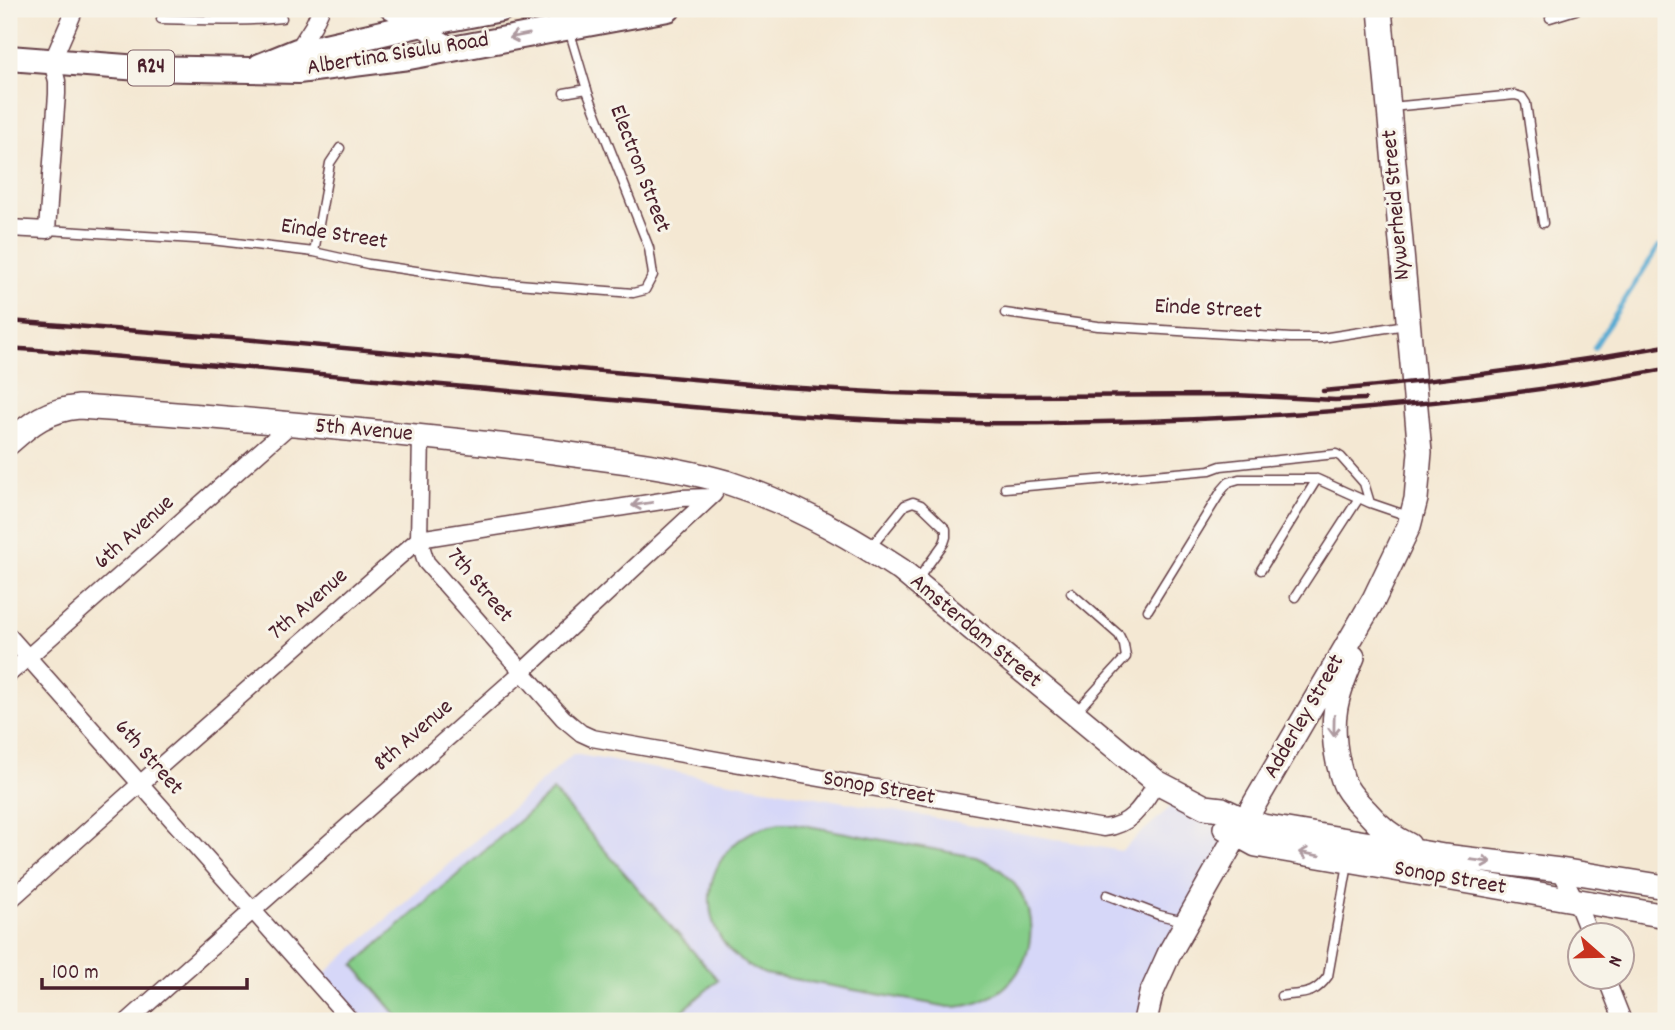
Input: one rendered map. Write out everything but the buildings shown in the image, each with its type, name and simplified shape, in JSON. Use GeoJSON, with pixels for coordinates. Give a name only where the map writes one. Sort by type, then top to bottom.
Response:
{"type":"FeatureCollection","features":[{"type":"Feature","properties":{"kind":"main road","name":"Albertina Sisulu Road"},"geometry":{"type":"LineString","coordinates":[[251,70],[297,51],[501,9]]}},
{"type":"Feature","properties":{"kind":"main road","name":"Albertina Sisulu Road"},"geometry":{"type":"LineString","coordinates":[[9,58],[139,68],[298,71],[409,57],[456,48],[567,18],[668,9]]}},
{"type":"Feature","properties":{"kind":"street"},"geometry":{"type":"LineString","coordinates":[[47,230],[57,94],[52,62],[75,9]]}},
{"type":"Feature","properties":{"kind":"street"},"geometry":{"type":"LineString","coordinates":[[297,51],[321,9]]}},
{"type":"Feature","properties":{"kind":"street"},"geometry":{"type":"LineString","coordinates":[[388,9],[456,48]]}},
{"type":"Feature","properties":{"kind":"street","name":"Nywerheid Street"},"geometry":{"type":"LineString","coordinates":[[1380,9],[1415,401]]}},
{"type":"Feature","properties":{"kind":"street","name":"Einde Street"},"geometry":{"type":"LineString","coordinates":[[9,228],[47,230]]}},
{"type":"Feature","properties":{"kind":"street","name":"Adderley Street"},"geometry":{"type":"LineString","coordinates":[[1145,1021],[1157,977],[1240,827],[1374,599],[1410,521],[1418,487],[1420,452],[1415,401]]}},
{"type":"Feature","properties":{"kind":"street","name":"5th Avenue"},"geometry":{"type":"LineString","coordinates":[[15,435],[49,414],[79,407],[421,436],[651,465],[676,469],[719,490]]}},
{"type":"Feature","properties":{"kind":"street","name":"6th Avenue"},"geometry":{"type":"LineString","coordinates":[[9,674],[290,425]]}},
{"type":"Feature","properties":{"kind":"street","name":"7th Street"},"geometry":{"type":"LineString","coordinates":[[421,436],[419,539],[426,562],[563,718],[581,733]]}},
{"type":"Feature","properties":{"kind":"street"},"geometry":{"type":"LineString","coordinates":[[419,539],[719,490]]}},
{"type":"Feature","properties":{"kind":"street","name":"Amsterdam Street"},"geometry":{"type":"LineString","coordinates":[[719,490],[750,491],[819,522],[869,549],[915,583],[1157,782],[1205,807],[1222,809],[1240,827]]}},
{"type":"Feature","properties":{"kind":"street","name":"8th Avenue"},"geometry":{"type":"LineString","coordinates":[[128,1021],[522,672],[719,490]]}},
{"type":"Feature","properties":{"kind":"street"},"geometry":{"type":"LineString","coordinates":[[1410,521],[1388,584],[1343,680],[1333,729],[1346,788],[1360,806],[1395,838],[1444,856]]}},
{"type":"Feature","properties":{"kind":"street","name":"7th Avenue"},"geometry":{"type":"LineString","coordinates":[[9,901],[419,539]]}},
{"type":"Feature","properties":{"kind":"street","name":"6th Street"},"geometry":{"type":"LineString","coordinates":[[9,636],[351,1021]]}},
{"type":"Feature","properties":{"kind":"street","name":"Sonop Street"},"geometry":{"type":"LineString","coordinates":[[581,733],[598,740],[1104,828],[1128,820],[1140,808],[1157,782]]}},
{"type":"Feature","properties":{"kind":"street","name":"Sonop Street"},"geometry":{"type":"LineString","coordinates":[[1240,827],[1263,826],[1444,856],[1666,887]]}},
{"type":"Feature","properties":{"kind":"street","name":"Sonop Street"},"geometry":{"type":"LineString","coordinates":[[1240,827],[1256,845],[1666,916]]}},
{"type":"Feature","properties":{"kind":"street"},"geometry":{"type":"LineString","coordinates":[[1559,870],[1584,922]]}},
{"type":"Feature","properties":{"kind":"street"},"geometry":{"type":"LineString","coordinates":[[1611,992],[1622,1021]]}},
{"type":"Feature","properties":{"kind":"lane"},"geometry":{"type":"LineString","coordinates":[[213,21],[215,9]]}},
{"type":"Feature","properties":{"kind":"lane"},"geometry":{"type":"LineString","coordinates":[[1550,18],[1576,9]]}},
{"type":"Feature","properties":{"kind":"lane"},"geometry":{"type":"LineString","coordinates":[[161,19],[213,21],[282,18]]}},
{"type":"Feature","properties":{"kind":"lane"},"geometry":{"type":"LineString","coordinates":[[567,18],[587,89]]}},
{"type":"Feature","properties":{"kind":"lane","name":"Electron Street"},"geometry":{"type":"LineString","coordinates":[[564,93],[587,89],[649,248],[653,275],[648,286]]}},
{"type":"Feature","properties":{"kind":"lane"},"geometry":{"type":"LineString","coordinates":[[1388,107],[1515,95],[1522,97],[1543,223]]}},
{"type":"Feature","properties":{"kind":"lane"},"geometry":{"type":"LineString","coordinates":[[314,253],[330,163],[340,148]]}},
{"type":"Feature","properties":{"kind":"lane","name":"Einde Street"},"geometry":{"type":"LineString","coordinates":[[47,230],[211,240],[314,253],[368,264],[492,282],[633,293],[645,290],[648,286]]}},
{"type":"Feature","properties":{"kind":"lane","name":"Einde Street"},"geometry":{"type":"LineString","coordinates":[[1005,313],[1098,326],[1291,338],[1322,338],[1408,325]]}},
{"type":"Feature","properties":{"kind":"lane"},"geometry":{"type":"LineString","coordinates":[[1005,488],[1210,470],[1221,466],[1336,454],[1364,483],[1370,503]]}},
{"type":"Feature","properties":{"kind":"lane"},"geometry":{"type":"LineString","coordinates":[[1148,610],[1229,482],[1239,479],[1317,479],[1410,521]]}},
{"type":"Feature","properties":{"kind":"lane"},"geometry":{"type":"LineString","coordinates":[[1261,570],[1317,479]]}},
{"type":"Feature","properties":{"kind":"lane"},"geometry":{"type":"LineString","coordinates":[[1295,597],[1359,498]]}},
{"type":"Feature","properties":{"kind":"lane"},"geometry":{"type":"LineString","coordinates":[[869,549],[905,505],[913,502],[921,505],[946,529],[946,537],[915,583]]}},
{"type":"Feature","properties":{"kind":"lane"},"geometry":{"type":"LineString","coordinates":[[1071,593],[1119,635],[1126,656],[1074,715]]}},
{"type":"Feature","properties":{"kind":"lane"},"geometry":{"type":"LineString","coordinates":[[1281,996],[1311,992],[1321,986],[1328,975],[1349,861]]}},
{"type":"Feature","properties":{"kind":"lane"},"geometry":{"type":"LineString","coordinates":[[1107,895],[1159,915],[1187,922]]}},
{"type":"Feature","properties":{"kind":"shaded area"},"geometry":{"type":"Polygon","coordinates":[[[573,754],[1121,851],[1176,802],[1232,827],[1138,1021],[365,1021],[323,975],[573,754]]]}},
{"type":"Feature","properties":{"kind":"green space"},"geometry":{"type":"Polygon","coordinates":[[[553,791],[718,980],[671,1021],[402,1021],[354,965],[553,791]]]}},
{"type":"Feature","properties":{"kind":"green space"},"geometry":{"type":"Polygon","coordinates":[[[780,823],[976,857],[1003,873],[1021,894],[1030,918],[1029,944],[1021,968],[1004,988],[980,1002],[949,1007],[765,974],[739,959],[721,939],[712,916],[710,892],[717,869],[730,848],[752,832],[780,823]]]}},
{"type":"Feature","properties":{"kind":"waterway"},"geometry":{"type":"LineString","coordinates":[[1594,348],[1659,246]]}},
{"type":"Feature","properties":{"kind":"railway"},"geometry":{"type":"LineString","coordinates":[[9,321],[782,387],[1001,396],[1235,395],[1365,399]]}},
{"type":"Feature","properties":{"kind":"railway"},"geometry":{"type":"LineString","coordinates":[[1323,391],[1495,372],[1666,346]]}},
{"type":"Feature","properties":{"kind":"railway"},"geometry":{"type":"LineString","coordinates":[[9,348],[771,413],[873,420],[991,423],[1172,420],[1385,407],[1526,391],[1666,369]]}}]}
